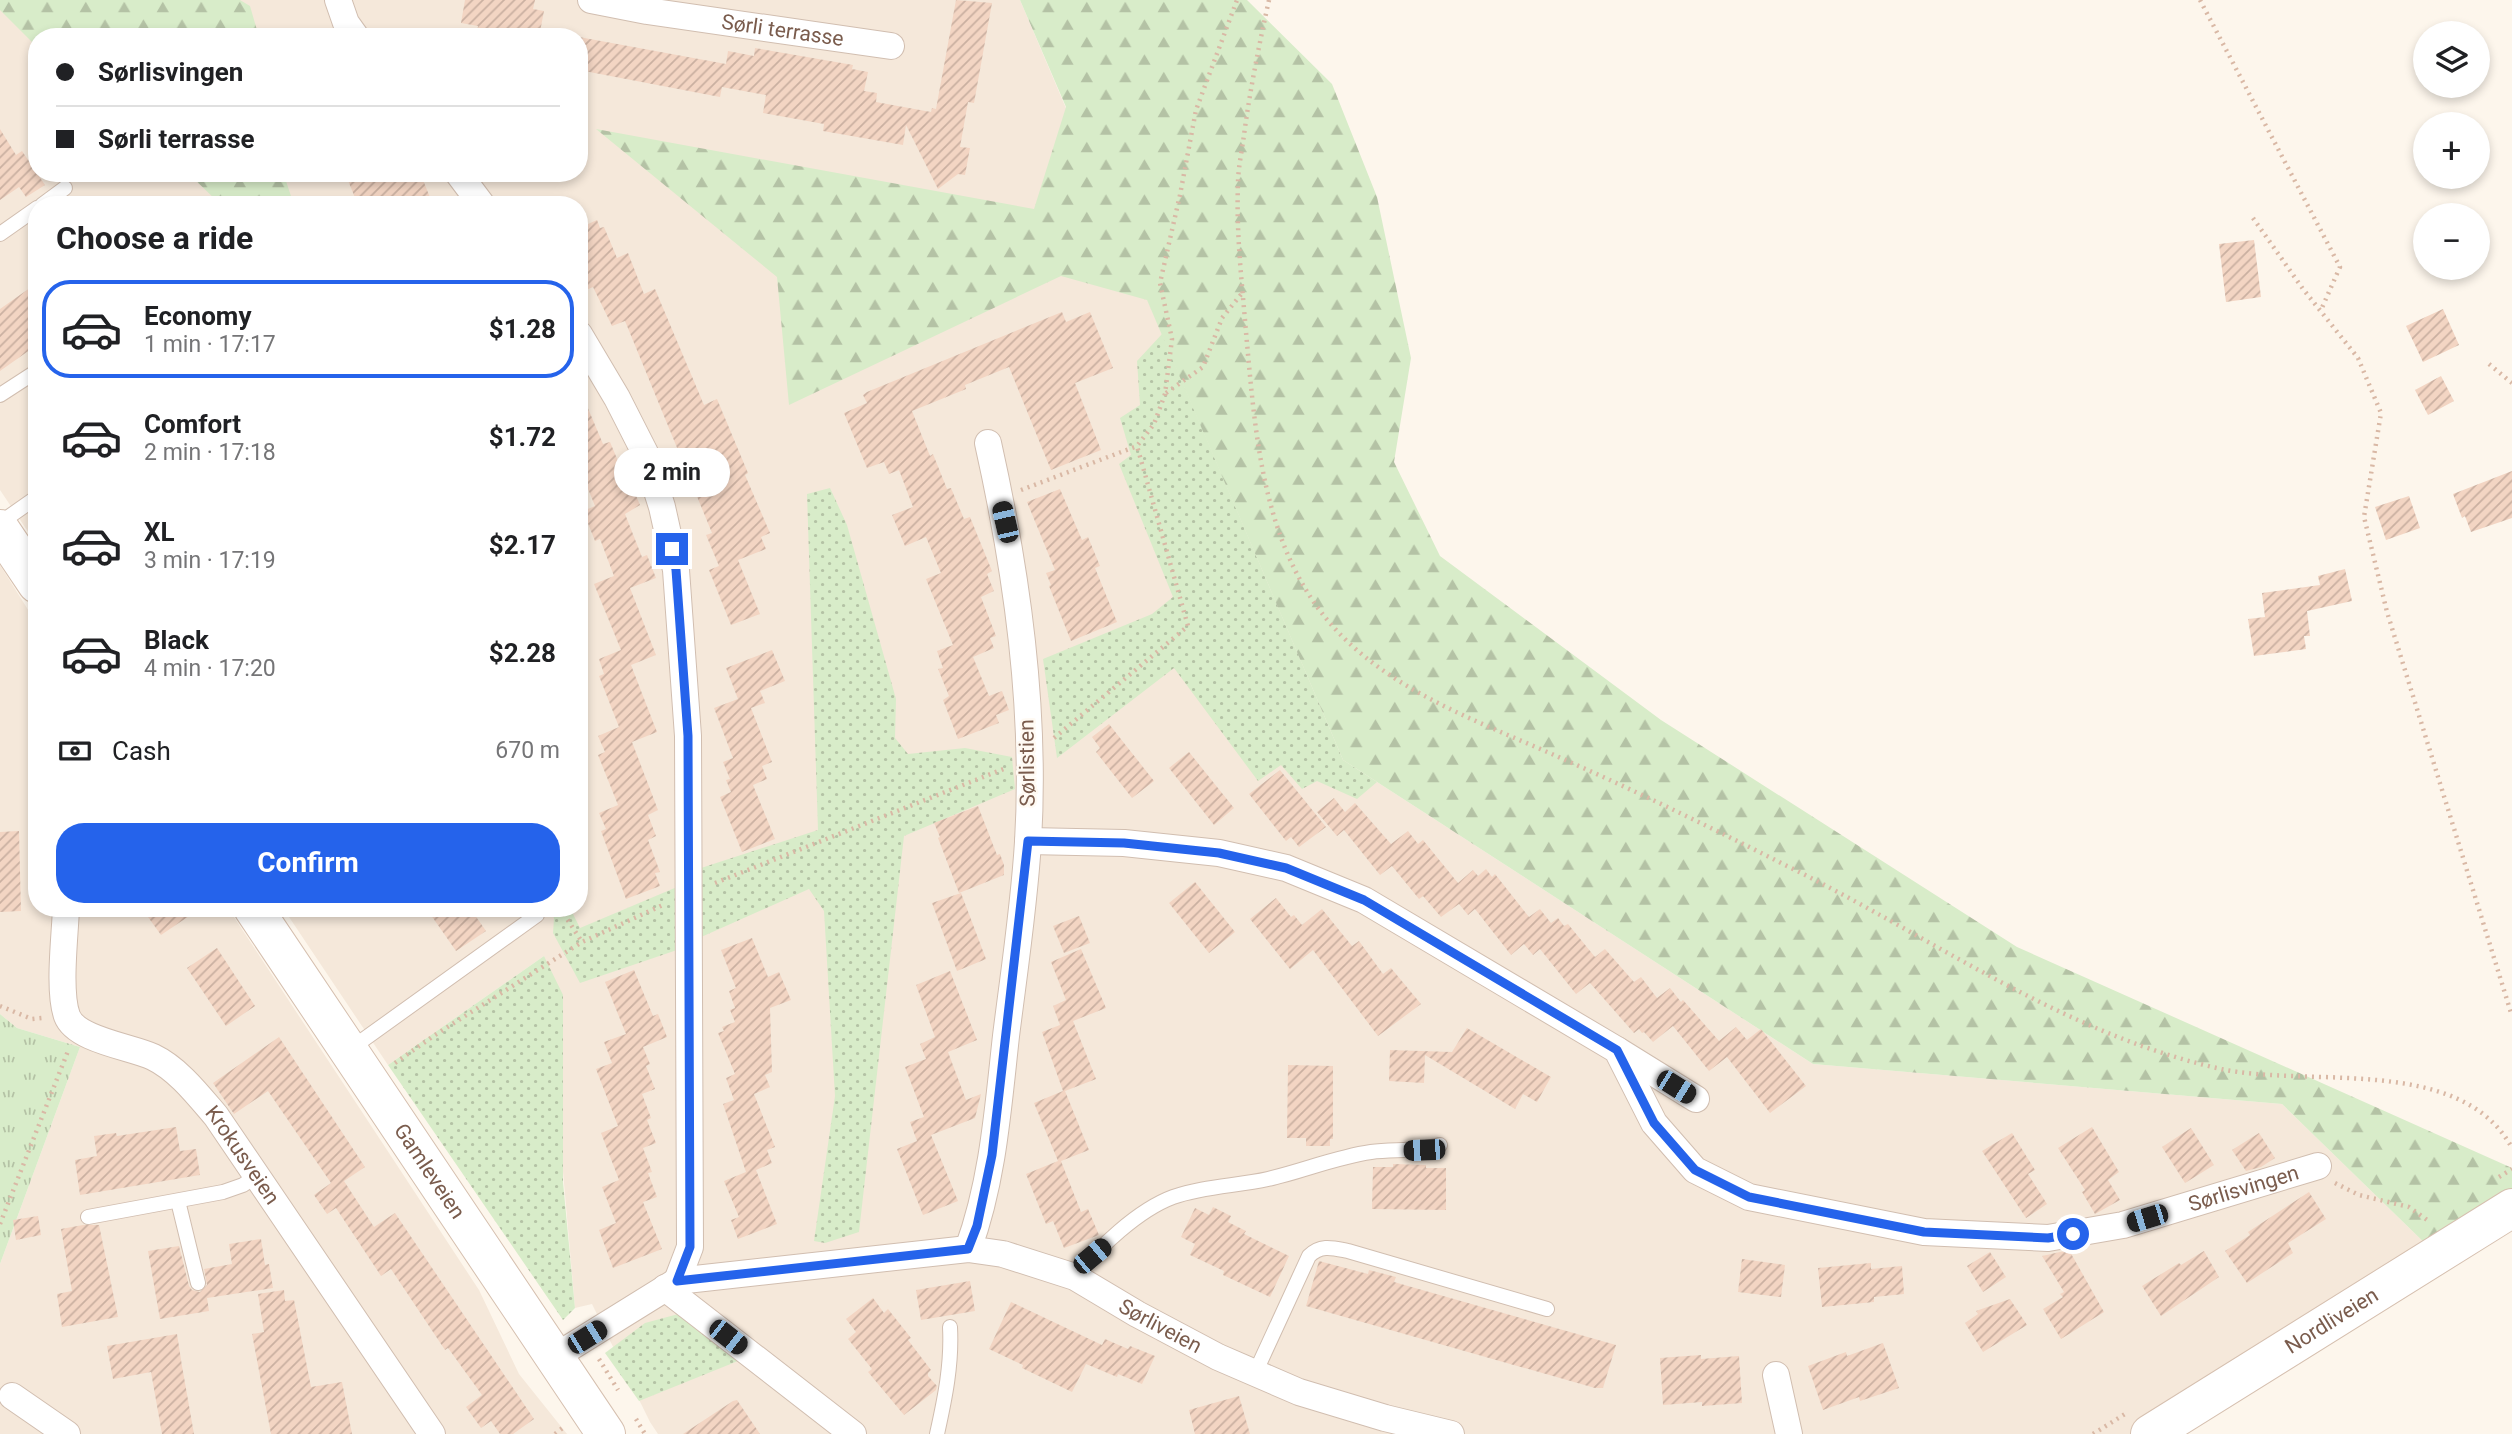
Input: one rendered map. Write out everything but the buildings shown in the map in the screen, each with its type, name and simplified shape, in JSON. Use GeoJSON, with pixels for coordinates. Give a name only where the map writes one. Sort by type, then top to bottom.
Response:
{"type":"FeatureCollection","features":[{"type":"Feature","properties":{"kind":"street"},"geometry":{"type":"LineString","coordinates":[[338,0],[350,28]]}},
{"type":"Feature","properties":{"kind":"street","name":"Sørli terrasse"},"geometry":{"type":"LineString","coordinates":[[591,0],[647,11],[891,46]]}},
{"type":"Feature","properties":{"kind":"street"},"geometry":{"type":"LineString","coordinates":[[588,348],[645,453],[662,507],[676,570],[688,736],[690,1247],[671,1285],[853,1434]]}},
{"type":"Feature","properties":{"kind":"street","name":"Sørlistien"},"geometry":{"type":"LineString","coordinates":[[968,1249],[977,1226],[992,1155],[1028,841],[1028,732],[1020,623],[1000,498],[988,443]]}},
{"type":"Feature","properties":{"kind":"street"},"geometry":{"type":"LineString","coordinates":[[0,529],[28,571]]}},
{"type":"Feature","properties":{"kind":"street"},"geometry":{"type":"LineString","coordinates":[[1028,841],[1124,843],[1219,853],[1286,868],[1364,900],[1696,1099]]}},
{"type":"Feature","properties":{"kind":"street"},"geometry":{"type":"LineString","coordinates":[[66,917],[64,992],[72,1023]]}},
{"type":"Feature","properties":{"kind":"street","name":"Gamleveien"},"geometry":{"type":"LineString","coordinates":[[259,917],[606,1434]]}},
{"type":"Feature","properties":{"kind":"street","name":"Krokusveien"},"geometry":{"type":"LineString","coordinates":[[72,1023],[83,1033],[154,1057],[172,1070],[216,1115],[432,1434]]}},
{"type":"Feature","properties":{"kind":"street","name":"Sørlisvingen"},"geometry":{"type":"LineString","coordinates":[[1617,1050],[1654,1123],[1695,1170],[1749,1197],[1924,1232],[2048,1238],[2123,1226],[2318,1166]]}},
{"type":"Feature","properties":{"kind":"street","name":"Nordliveien"},"geometry":{"type":"LineString","coordinates":[[2150,1434],[2512,1208]]}},
{"type":"Feature","properties":{"kind":"street","name":"Sørliveien"},"geometry":{"type":"LineString","coordinates":[[553,1358],[671,1285],[968,1249],[1003,1254],[1075,1277],[1137,1314],[1206,1350],[1299,1392],[1438,1433]]}},
{"type":"Feature","properties":{"kind":"street"},"geometry":{"type":"LineString","coordinates":[[1776,1375],[1789,1434]]}},
{"type":"Feature","properties":{"kind":"street"},"geometry":{"type":"LineString","coordinates":[[12,1396],[67,1434]]}},
{"type":"Feature","properties":{"kind":"lane"},"geometry":{"type":"LineString","coordinates":[[54,196],[65,188]]}},
{"type":"Feature","properties":{"kind":"lane"},"geometry":{"type":"LineString","coordinates":[[0,234],[28,214]]}},
{"type":"Feature","properties":{"kind":"lane"},"geometry":{"type":"LineString","coordinates":[[0,395],[28,376]]}},
{"type":"Feature","properties":{"kind":"lane"},"geometry":{"type":"LineString","coordinates":[[0,523],[28,503]]}},
{"type":"Feature","properties":{"kind":"lane"},"geometry":{"type":"LineString","coordinates":[[358,1066],[535,917]]}},
{"type":"Feature","properties":{"kind":"lane"},"geometry":{"type":"LineString","coordinates":[[1075,1277],[1092,1256],[1130,1224],[1174,1197],[1199,1190],[1268,1179],[1357,1154],[1424,1150],[1440,1146]]}},
{"type":"Feature","properties":{"kind":"lane"},"geometry":{"type":"LineString","coordinates":[[88,1217],[223,1192],[243,1185],[256,1176]]}},
{"type":"Feature","properties":{"kind":"lane"},"geometry":{"type":"LineString","coordinates":[[178,1201],[198,1283]]}},
{"type":"Feature","properties":{"kind":"lane"},"geometry":{"type":"LineString","coordinates":[[1256,1371],[1308,1256],[1319,1248],[1348,1251],[1547,1309]]}},
{"type":"Feature","properties":{"kind":"lane"},"geometry":{"type":"LineString","coordinates":[[937,1434],[948,1385],[950,1327]]}},
{"type":"Feature","properties":{"kind":"path"},"geometry":{"type":"LineString","coordinates":[[1000,498],[1137,446],[1154,424],[1165,394],[1172,338],[1160,284],[1196,110],[1237,0]]}},
{"type":"Feature","properties":{"kind":"path"},"geometry":{"type":"LineString","coordinates":[[1269,0],[1253,68],[1237,182],[1253,408],[1266,493],[1277,530],[1305,589],[1347,642],[1381,669],[1436,702],[1643,794],[1831,887],[2028,998],[2098,1030],[2222,1069],[2261,1075],[2355,1077],[2413,1084],[2471,1107],[2499,1128],[2512,1148]]}},
{"type":"Feature","properties":{"kind":"path"},"geometry":{"type":"LineString","coordinates":[[2200,0],[2340,267],[2320,310]]}},
{"type":"Feature","properties":{"kind":"path"},"geometry":{"type":"LineString","coordinates":[[2253,218],[2358,358],[2381,413],[2364,517],[2387,612],[2512,1016]]}},
{"type":"Feature","properties":{"kind":"path"},"geometry":{"type":"LineString","coordinates":[[1165,394],[1203,367],[1222,318],[1243,291]]}},
{"type":"Feature","properties":{"kind":"path"},"geometry":{"type":"LineString","coordinates":[[2488,364],[2512,383]]}},
{"type":"Feature","properties":{"kind":"path"},"geometry":{"type":"LineString","coordinates":[[358,1066],[435,1035],[582,942],[690,893]]}},
{"type":"Feature","properties":{"kind":"path"},"geometry":{"type":"LineString","coordinates":[[565,917],[582,942]]}},
{"type":"Feature","properties":{"kind":"path"},"geometry":{"type":"LineString","coordinates":[[0,1006],[32,1018],[72,1023],[0,1224]]}},
{"type":"Feature","properties":{"kind":"path"},"geometry":{"type":"LineString","coordinates":[[2318,1166],[2340,1187],[2359,1195],[2410,1207],[2430,1222]]}},
{"type":"Feature","properties":{"kind":"shaded area"},"geometry":{"type":"Polygon","coordinates":[[[0,0],[1020,0],[1343,760],[1813,1064],[2282,1104],[2437,1255],[2150,1434],[658,1434],[592,1304],[575,1308],[544,956],[388,1065],[289,917],[588,917],[588,196],[28,196],[28,532],[0,490],[0,0]]]}},
{"type":"Feature","properties":{"kind":"shaded area"},"geometry":{"type":"Polygon","coordinates":[[[0,565],[28,610],[28,917],[234,917],[479,1290],[519,1374],[567,1434],[0,1434],[0,1264],[80,1047],[17,1028],[0,1014],[0,565]]]}},
{"type":"Feature","properties":{"kind":"green space"},"geometry":{"type":"Polygon","coordinates":[[[0,0],[240,0],[250,6],[256,28],[28,28],[28,38],[0,10],[0,0]]]}},
{"type":"Feature","properties":{"kind":"green space"},"geometry":{"type":"Polygon","coordinates":[[[1020,0],[1247,0],[1332,84],[1377,197],[1411,358],[1394,462],[1440,556],[1661,720],[2017,947],[2512,1168],[2512,1208],[2437,1255],[2282,1104],[1813,1064],[1343,760],[1147,300],[1061,276],[789,405],[777,277],[596,129],[1034,209],[1066,107],[1020,0]]]}},
{"type":"Feature","properties":{"kind":"green space"},"geometry":{"type":"Polygon","coordinates":[[[197,182],[286,182],[291,196],[212,196],[197,182]]]}},
{"type":"Feature","properties":{"kind":"green space"},"geometry":{"type":"Polygon","coordinates":[[[1162,334],[1343,760],[1377,782],[1357,799],[1317,781],[1302,789],[1281,765],[1258,781],[1174,668],[1057,758],[1043,659],[1152,614],[1173,597],[1119,464],[1131,455],[1120,418],[1140,405],[1137,361],[1162,334]]]}},
{"type":"Feature","properties":{"kind":"green space"},"geometry":{"type":"Polygon","coordinates":[[[830,488],[847,525],[896,699],[895,738],[908,754],[965,748],[1012,757],[1015,789],[904,836],[859,1232],[825,1243],[814,1241],[835,1096],[824,911],[809,889],[699,938],[701,868],[818,830],[807,494],[830,488]]]}},
{"type":"Feature","properties":{"kind":"green space"},"geometry":{"type":"Polygon","coordinates":[[[677,887],[677,950],[580,983],[553,933],[553,917],[574,917],[580,928],[677,887]]]}},
{"type":"Feature","properties":{"kind":"green space"},"geometry":{"type":"Polygon","coordinates":[[[544,956],[563,995],[563,1182],[575,1308],[563,1320],[388,1065],[544,956]]]}},
{"type":"Feature","properties":{"kind":"green space"},"geometry":{"type":"Polygon","coordinates":[[[0,1014],[17,1028],[80,1047],[0,1264],[0,1014]]]}},
{"type":"Feature","properties":{"kind":"green space"},"geometry":{"type":"Polygon","coordinates":[[[682,1313],[738,1361],[639,1401],[605,1353],[645,1323],[682,1313]]]}},
{"type":"Feature","properties":{"kind":"route"},"geometry":{"type":"LineString","coordinates":[[672,549],[684,657],[690,867],[690,1247],[677,1281],[968,1249],[977,1226],[992,1155],[1028,841],[1124,843],[1219,853],[1286,868],[1364,900],[1617,1050],[1654,1123],[1695,1170],[1749,1197],[1924,1232],[2048,1238],[2073,1234]]}}]}
